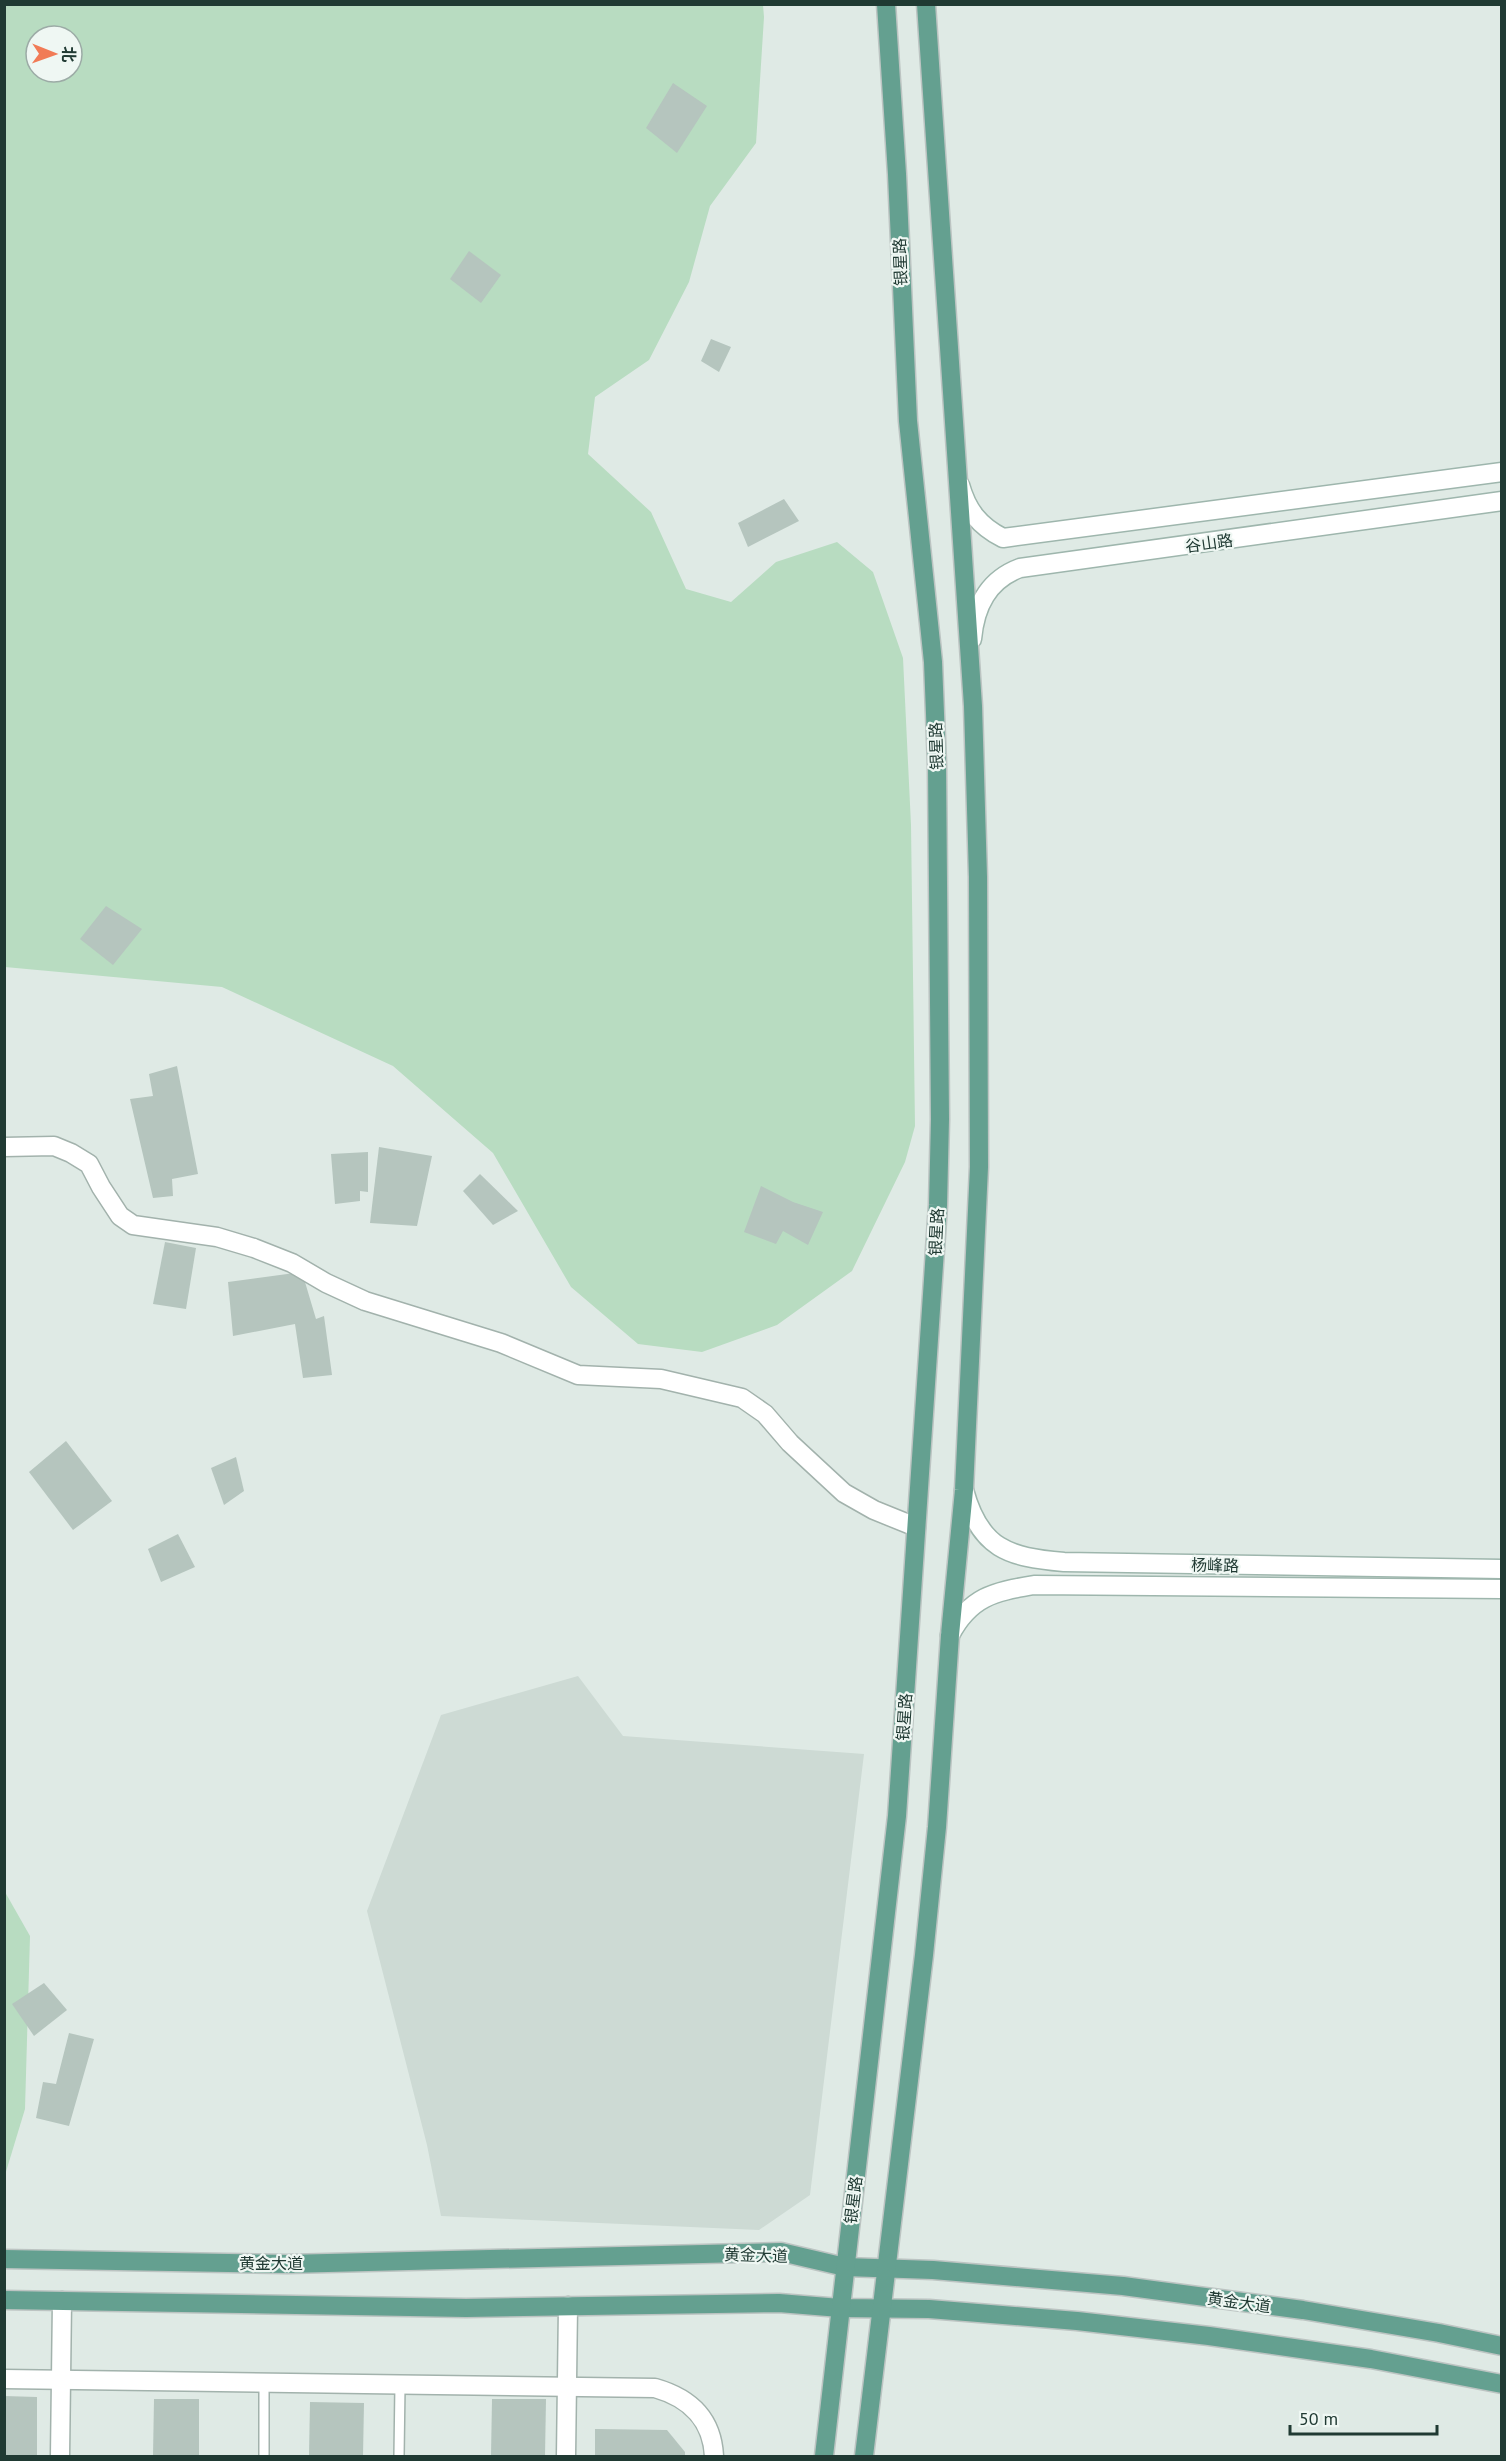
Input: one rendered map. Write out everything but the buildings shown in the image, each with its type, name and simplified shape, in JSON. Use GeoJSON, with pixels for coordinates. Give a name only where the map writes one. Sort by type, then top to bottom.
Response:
{"type":"FeatureCollection","features":[{"type":"Feature","properties":{"kind":"main road","name":"银星路"},"geometry":{"type":"LineString","coordinates":[[824,2457],[897,1816],[938,1205],[940,1119],[937,765],[933,662],[908,421],[897,174],[886,4]]}},
{"type":"Feature","properties":{"kind":"main road"},"geometry":{"type":"LineString","coordinates":[[864,2457],[926,1943],[937,1827],[950,1635],[964,1490],[980,1167],[978,877],[970,652],[926,4]]}},
{"type":"Feature","properties":{"kind":"main road","name":"谷山路"},"geometry":{"type":"LineString","coordinates":[[957,474],[967,506],[976,519],[988,530],[1003,538],[1502,472]]}},
{"type":"Feature","properties":{"kind":"main road","name":"谷山路"},"geometry":{"type":"LineString","coordinates":[[970,652],[973,625],[983,596],[1005,574],[1020,568],[1502,501]]}},
{"type":"Feature","properties":{"kind":"main road"},"geometry":{"type":"LineString","coordinates":[[4,1147],[54,1146],[71,1153],[89,1164],[120,1216],[133,1225],[217,1236],[254,1248],[292,1263],[326,1283],[365,1301],[501,1342],[578,1375],[661,1378],[742,1398],[765,1414],[790,1443],[844,1493],[874,1510],[916,1527]]}},
{"type":"Feature","properties":{"kind":"main road","name":"杨峰路"},"geometry":{"type":"LineString","coordinates":[[964,1490],[975,1522],[984,1536],[1018,1556],[1039,1560],[1088,1563],[1502,1569]]}},
{"type":"Feature","properties":{"kind":"main road","name":"杨峰路"},"geometry":{"type":"LineString","coordinates":[[950,1635],[959,1617],[969,1606],[983,1597],[1004,1590],[1034,1585],[1502,1589]]}},
{"type":"Feature","properties":{"kind":"main road","name":"黄金大道"},"geometry":{"type":"LineString","coordinates":[[4,2259],[287,2264],[781,2252],[845,2267],[933,2270],[1123,2286],[1302,2310],[1502,2346]]}},
{"type":"Feature","properties":{"kind":"main road"},"geometry":{"type":"LineString","coordinates":[[4,2300],[466,2308],[779,2303],[840,2308],[929,2308],[1198,2335],[1371,2359],[1502,2384]]}},
{"type":"Feature","properties":{"kind":"main road"},"geometry":{"type":"LineString","coordinates":[[60,2457],[62,2301]]}},
{"type":"Feature","properties":{"kind":"main road"},"geometry":{"type":"LineString","coordinates":[[566,2457],[568,2306]]}},
{"type":"Feature","properties":{"kind":"main road"},"geometry":{"type":"LineString","coordinates":[[4,2379],[655,2388],[675,2394],[694,2408],[707,2424],[714,2457]]}},
{"type":"Feature","properties":{"kind":"lane"},"geometry":{"type":"LineString","coordinates":[[264,2384],[264,2457]]}},
{"type":"Feature","properties":{"kind":"lane"},"geometry":{"type":"LineString","coordinates":[[399,2457],[400,2385]]}},
{"type":"Feature","properties":{"kind":"shaded area"},"geometry":{"type":"Polygon","coordinates":[[[578,1676],[623,1736],[864,1754],[810,2195],[759,2230],[441,2216],[427,2145],[367,1911],[441,1715],[578,1676]]]}},
{"type":"Feature","properties":{"kind":"green space"},"geometry":{"type":"Polygon","coordinates":[[[4,5],[763,5],[756,143],[710,206],[689,282],[649,360],[595,397],[588,454],[651,512],[686,589],[731,602],[776,562],[837,542],[873,572],[903,658],[911,825],[915,1126],[905,1162],[852,1271],[777,1325],[702,1352],[638,1344],[571,1287],[493,1153],[393,1066],[222,987],[5,967],[4,5]]]}},
{"type":"Feature","properties":{"kind":"green space"},"geometry":{"type":"Polygon","coordinates":[[[5,1892],[30,1936],[25,2109],[5,2175],[5,1892]]]}}]}
